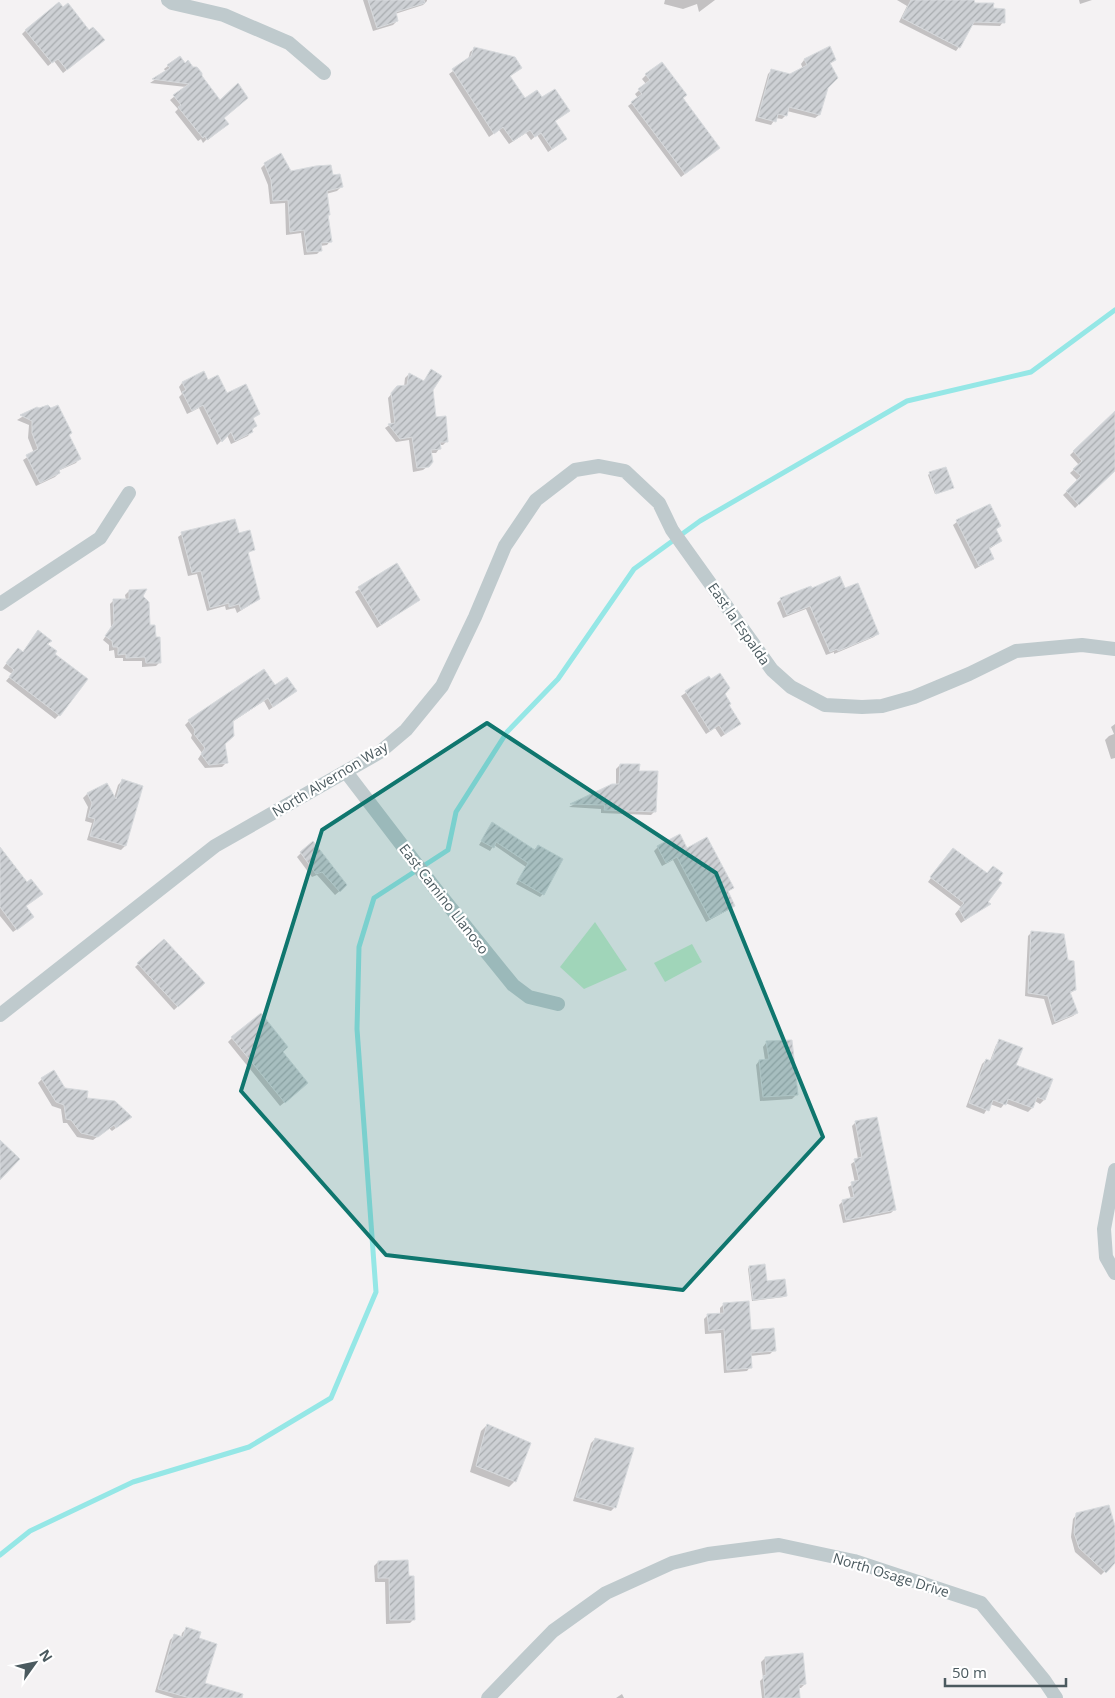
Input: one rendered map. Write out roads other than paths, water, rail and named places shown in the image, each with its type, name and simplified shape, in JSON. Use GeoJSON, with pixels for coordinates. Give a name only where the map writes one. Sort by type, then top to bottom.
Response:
{"type":"FeatureCollection","features":[{"type":"Feature","properties":{"kind":"street"},"geometry":{"type":"LineString","coordinates":[[168,0],[172,3],[224,15],[289,42],[324,73]]}},
{"type":"Feature","properties":{"kind":"street","name":"East la Espalda"},"geometry":{"type":"LineString","coordinates":[[574,470],[599,466],[625,471],[659,503],[672,530],[772,670],[791,687],[825,705],[882,706],[914,698],[1016,651],[1082,644],[1115,649]]}},
{"type":"Feature","properties":{"kind":"street","name":"North Alvernon Way"},"geometry":{"type":"LineString","coordinates":[[0,1015],[215,846],[380,752],[406,730],[442,686],[475,617],[505,546],[536,500],[574,470]]}},
{"type":"Feature","properties":{"kind":"street"},"geometry":{"type":"LineString","coordinates":[[0,604],[100,538],[129,493]]}},
{"type":"Feature","properties":{"kind":"street","name":"East Camino Llanoso"},"geometry":{"type":"LineString","coordinates":[[346,772],[437,891],[513,985],[529,997],[558,1004]]}},
{"type":"Feature","properties":{"kind":"street"},"geometry":{"type":"LineString","coordinates":[[1115,1170],[1104,1229],[1106,1257],[1115,1273]]}},
{"type":"Feature","properties":{"kind":"street","name":"North Osage Drive"},"geometry":{"type":"LineString","coordinates":[[488,1698],[553,1631],[606,1594],[672,1563],[708,1554],[779,1545],[854,1560],[981,1603],[1044,1680],[1056,1698]]}},
{"type":"Feature","properties":{"kind":"waterway"},"geometry":{"type":"LineString","coordinates":[[0,1555],[30,1531],[133,1482],[249,1447],[331,1398],[376,1292],[357,1029],[359,947],[374,898],[448,850],[456,812],[507,732],[558,679],[634,569],[700,521],[907,401],[1031,372],[1115,310]]}}]}
